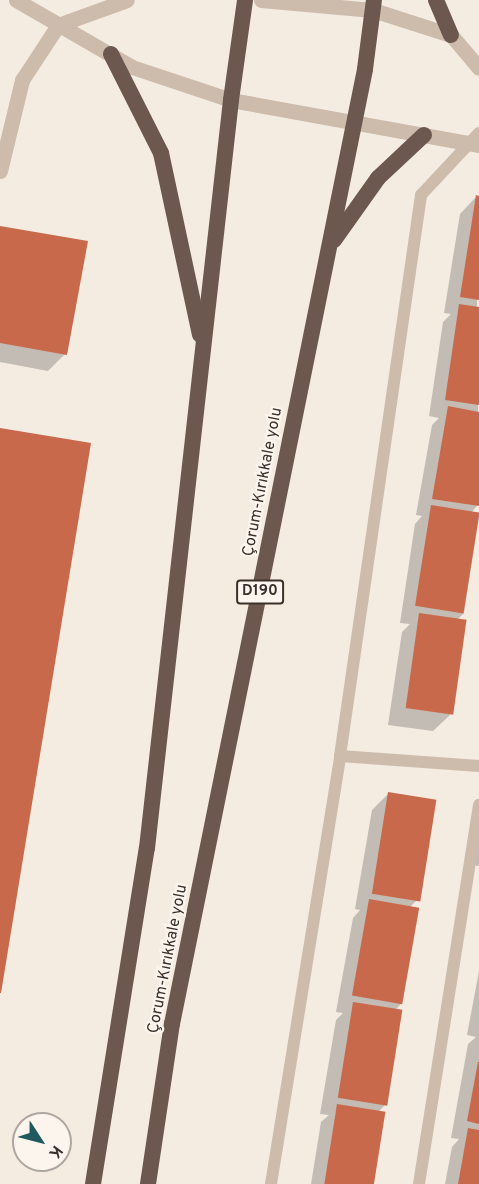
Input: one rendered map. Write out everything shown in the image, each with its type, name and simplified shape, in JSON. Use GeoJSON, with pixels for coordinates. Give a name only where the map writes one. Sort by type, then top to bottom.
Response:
{"type":"FeatureCollection","features":[{"type":"Feature","properties":{"kind":"highway"},"geometry":{"type":"LineString","coordinates":[[93,1184],[147,848],[231,100],[245,0]]}},
{"type":"Feature","properties":{"kind":"highway"},"geometry":{"type":"LineString","coordinates":[[436,0],[451,35]]}},
{"type":"Feature","properties":{"kind":"highway","name":"Çorum-Kırıkkale yolu"},"geometry":{"type":"LineString","coordinates":[[148,1184],[172,1024],[330,246],[354,124],[373,5]]}},
{"type":"Feature","properties":{"kind":"highway"},"geometry":{"type":"LineString","coordinates":[[111,54],[161,153],[203,348]]}},
{"type":"Feature","properties":{"kind":"highway"},"geometry":{"type":"LineString","coordinates":[[330,246],[378,178],[424,135]]}},
{"type":"Feature","properties":{"kind":"street"},"geometry":{"type":"LineString","coordinates":[[16,0],[132,67],[231,100],[354,124],[424,135],[477,140]]}},
{"type":"Feature","properties":{"kind":"street"},"geometry":{"type":"LineString","coordinates":[[0,171],[22,80],[58,25],[127,0]]}},
{"type":"Feature","properties":{"kind":"street"},"geometry":{"type":"LineString","coordinates":[[261,0],[373,5],[451,35],[479,68]]}},
{"type":"Feature","properties":{"kind":"lane"},"geometry":{"type":"LineString","coordinates":[[271,1184],[340,756],[421,195],[477,140]]}},
{"type":"Feature","properties":{"kind":"lane"},"geometry":{"type":"LineString","coordinates":[[340,756],[479,766]]}},
{"type":"Feature","properties":{"kind":"lane"},"geometry":{"type":"LineString","coordinates":[[419,1184],[479,805]]}},
{"type":"Feature","properties":{"kind":"building"},"geometry":{"type":"Polygon","coordinates":[[[476,195],[479,196],[479,300],[460,297],[476,195]]]}},
{"type":"Feature","properties":{"kind":"building"},"geometry":{"type":"Polygon","coordinates":[[[0,226],[88,241],[67,355],[0,343],[0,226]]]}},
{"type":"Feature","properties":{"kind":"building"},"geometry":{"type":"Polygon","coordinates":[[[459,304],[479,307],[479,405],[445,400],[459,304]]]}},
{"type":"Feature","properties":{"kind":"building"},"geometry":{"type":"Polygon","coordinates":[[[448,406],[479,412],[479,506],[432,499],[448,406]]]}},
{"type":"Feature","properties":{"kind":"building"},"geometry":{"type":"Polygon","coordinates":[[[0,428],[91,443],[1,993],[0,993],[0,428]]]}},
{"type":"Feature","properties":{"kind":"building"},"geometry":{"type":"Polygon","coordinates":[[[431,505],[479,513],[463,613],[415,606],[431,505]]]}},
{"type":"Feature","properties":{"kind":"building"},"geometry":{"type":"Polygon","coordinates":[[[419,613],[467,620],[453,715],[406,708],[419,613]]]}},
{"type":"Feature","properties":{"kind":"building"},"geometry":{"type":"Polygon","coordinates":[[[388,792],[436,800],[420,901],[372,894],[388,792]]]}},
{"type":"Feature","properties":{"kind":"building"},"geometry":{"type":"Polygon","coordinates":[[[369,899],[419,908],[402,1004],[352,996],[369,899]]]}},
{"type":"Feature","properties":{"kind":"building"},"geometry":{"type":"Polygon","coordinates":[[[353,1002],[402,1010],[387,1106],[338,1098],[353,1002]]]}},
{"type":"Feature","properties":{"kind":"building"},"geometry":{"type":"Polygon","coordinates":[[[479,1062],[479,1124],[467,1121],[479,1062]]]}},
{"type":"Feature","properties":{"kind":"building"},"geometry":{"type":"Polygon","coordinates":[[[337,1104],[385,1112],[374,1184],[324,1184],[337,1104]]]}},
{"type":"Feature","properties":{"kind":"building"},"geometry":{"type":"Polygon","coordinates":[[[468,1128],[479,1130],[479,1184],[458,1184],[468,1128]]]}}]}
